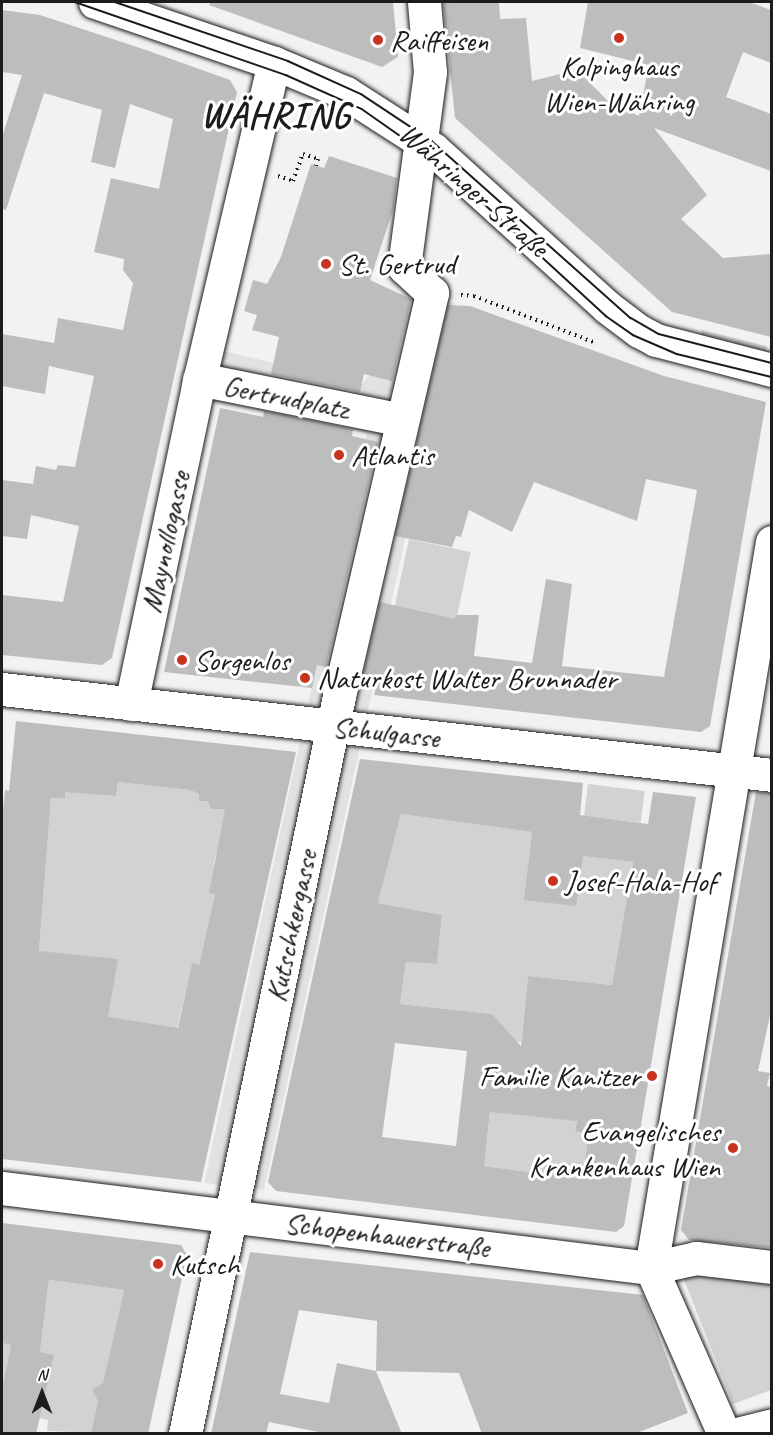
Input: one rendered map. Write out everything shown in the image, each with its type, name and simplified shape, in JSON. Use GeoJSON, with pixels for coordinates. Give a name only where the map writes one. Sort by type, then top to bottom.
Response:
{"type":"FeatureCollection","features":[{"type":"Feature","properties":{"kind":"street","name":"Währinger Straße"},"geometry":{"type":"LineString","coordinates":[[95,2],[274,63],[346,93],[421,140],[607,308],[639,331],[656,340],[771,370]]}},
{"type":"Feature","properties":{"kind":"street"},"geometry":{"type":"LineString","coordinates":[[402,420],[432,292],[404,267],[430,72],[424,2]]}},
{"type":"Feature","properties":{"kind":"street","name":"Gertrudplatz"},"geometry":{"type":"LineString","coordinates":[[274,63],[199,379],[402,420]]}},
{"type":"Feature","properties":{"kind":"street","name":"Maynollogasse"},"geometry":{"type":"LineString","coordinates":[[131,704],[199,379]]}},
{"type":"Feature","properties":{"kind":"street","name":"Kutschkergasse"},"geometry":{"type":"LineString","coordinates":[[184,1434],[228,1215],[333,726],[402,420]]}},
{"type":"Feature","properties":{"kind":"street"},"geometry":{"type":"LineString","coordinates":[[724,1434],[651,1268],[731,771],[771,542]]}},
{"type":"Feature","properties":{"kind":"street","name":"Schulgasse"},"geometry":{"type":"LineString","coordinates":[[2,689],[771,775]]}},
{"type":"Feature","properties":{"kind":"street","name":"Schopenhauerstraße"},"geometry":{"type":"LineString","coordinates":[[2,1188],[651,1268],[696,1258],[771,1267]]}},
{"type":"Feature","properties":{"kind":"street"},"geometry":{"type":"LineString","coordinates":[[737,1434],[771,1425]]}},
{"type":"Feature","properties":{"kind":"path"},"geometry":{"type":"LineString","coordinates":[[295,177],[303,154],[318,159],[316,166]]}},
{"type":"Feature","properties":{"kind":"path"},"geometry":{"type":"LineString","coordinates":[[432,292],[474,296],[596,344]]}},
{"type":"Feature","properties":{"kind":"shaded area"},"geometry":{"type":"Polygon","coordinates":[[[402,292],[456,304],[264,1190],[204,1183],[367,433],[204,399],[215,349],[362,384],[386,355],[402,292]]]}},
{"type":"Feature","properties":{"kind":"shaded area"},"geometry":{"type":"Polygon","coordinates":[[[702,330],[767,346],[765,353],[700,337],[702,330]]]}},
{"type":"Feature","properties":{"kind":"shaded area"},"geometry":{"type":"Polygon","coordinates":[[[409,539],[471,552],[456,620],[395,606],[409,539]]]}},
{"type":"Feature","properties":{"kind":"shaded area"},"geometry":{"type":"Polygon","coordinates":[[[67,780],[104,795],[116,796],[118,782],[190,790],[199,794],[199,801],[233,797],[214,862],[215,894],[199,965],[192,964],[176,1034],[107,1022],[39,951],[51,798],[64,798],[67,780]]]}},
{"type":"Feature","properties":{"kind":"shaded area"},"geometry":{"type":"Polygon","coordinates":[[[588,784],[645,791],[641,823],[584,816],[588,784]]]}},
{"type":"Feature","properties":{"kind":"shaded area"},"geometry":{"type":"Polygon","coordinates":[[[401,814],[532,832],[525,899],[583,856],[633,862],[612,985],[528,976],[521,1042],[497,1039],[492,1014],[400,1004],[406,962],[437,964],[442,915],[378,903],[401,814]]]}},
{"type":"Feature","properties":{"kind":"shaded area"},"geometry":{"type":"Polygon","coordinates":[[[586,1067],[575,1130],[589,1133],[582,1179],[454,1162],[486,1151],[490,1112],[586,1067]]]}},
{"type":"Feature","properties":{"kind":"shaded area"},"geometry":{"type":"Polygon","coordinates":[[[681,1272],[771,1277],[771,1390],[733,1404],[681,1272]]]}},
{"type":"Feature","properties":{"kind":"shaded area"},"geometry":{"type":"Polygon","coordinates":[[[49,1280],[124,1290],[107,1366],[109,1384],[96,1388],[98,1401],[93,1427],[98,1433],[47,1431],[48,1420],[40,1418],[40,1352],[49,1280]]]}},
{"type":"Feature","properties":{"kind":"shaded area"},"geometry":{"type":"Polygon","coordinates":[[[2,1343],[11,1345],[2,1389],[2,1343]]]}},
{"type":"Feature","properties":{"kind":"building"},"geometry":{"type":"Polygon","coordinates":[[[210,2],[393,2],[398,57],[382,67],[209,5],[210,2]]]}},
{"type":"Feature","properties":{"kind":"building"},"geometry":{"type":"Polygon","coordinates":[[[443,2],[499,2],[500,19],[526,18],[532,81],[577,70],[609,102],[639,116],[649,65],[580,48],[588,2],[749,2],[771,10],[771,63],[743,52],[726,97],[771,114],[771,171],[654,128],[707,195],[681,219],[723,258],[771,254],[771,337],[672,312],[455,118],[443,2]]]}},
{"type":"Feature","properties":{"kind":"building"},"geometry":{"type":"Polygon","coordinates":[[[2,10],[40,15],[146,50],[230,80],[237,92],[112,658],[102,665],[2,655],[2,595],[63,602],[79,526],[31,515],[27,539],[2,536],[2,480],[33,484],[36,466],[56,470],[58,465],[75,467],[94,376],[49,366],[45,394],[2,386],[2,334],[54,343],[58,318],[123,330],[133,283],[123,270],[124,259],[94,252],[111,178],[159,189],[173,119],[130,104],[115,168],[91,162],[102,110],[44,93],[6,210],[2,209],[2,137],[22,75],[2,72],[2,10]]]}},
{"type":"Feature","properties":{"kind":"building","name":"St. Gertrud"},"geometry":{"type":"Polygon","coordinates":[[[329,156],[397,178],[393,210],[370,280],[411,299],[392,381],[364,374],[360,392],[271,374],[279,337],[252,330],[257,315],[244,311],[253,280],[267,284],[281,257],[311,164],[324,168],[329,156]]]}},
{"type":"Feature","properties":{"kind":"building"},"geometry":{"type":"Polygon","coordinates":[[[448,305],[470,306],[664,376],[766,402],[710,726],[701,732],[374,695],[378,679],[363,675],[380,602],[455,619],[456,615],[479,615],[474,656],[532,663],[546,579],[572,584],[562,666],[664,677],[697,490],[646,479],[637,521],[534,482],[512,532],[469,510],[461,537],[456,536],[452,547],[395,536],[448,305]]]}},
{"type":"Feature","properties":{"kind":"building"},"geometry":{"type":"Polygon","coordinates":[[[220,408],[263,417],[264,411],[353,429],[352,436],[378,442],[326,667],[317,665],[312,688],[164,672],[220,408]]]}},
{"type":"Feature","properties":{"kind":"building"},"geometry":{"type":"Polygon","coordinates":[[[16,721],[296,752],[201,1182],[2,1159],[2,822],[5,790],[9,791],[16,721]],[[118,782],[116,796],[65,792],[65,798],[51,798],[39,951],[118,959],[108,1017],[178,1028],[192,963],[199,965],[215,894],[209,893],[225,809],[211,809],[208,801],[199,801],[199,794],[190,790],[118,782]]]}},
{"type":"Feature","properties":{"kind":"building"},"geometry":{"type":"Polygon","coordinates":[[[360,759],[583,783],[580,815],[648,824],[653,792],[696,797],[624,1226],[616,1232],[276,1191],[268,1182],[360,759]],[[401,814],[378,903],[442,915],[437,964],[406,962],[400,1004],[492,1014],[521,1046],[528,976],[612,985],[633,862],[583,856],[576,906],[524,900],[532,832],[401,814]],[[395,1043],[382,1137],[456,1146],[467,1051],[395,1043]],[[490,1112],[484,1166],[582,1179],[589,1133],[575,1131],[577,1121],[490,1112]]]}},
{"type":"Feature","properties":{"kind":"building"},"geometry":{"type":"Polygon","coordinates":[[[756,792],[771,793],[771,1011],[758,1071],[770,1073],[767,1086],[771,1087],[771,1248],[689,1240],[681,1230],[756,792]]]}},
{"type":"Feature","properties":{"kind":"building"},"geometry":{"type":"Polygon","coordinates":[[[2,1223],[181,1245],[187,1255],[148,1434],[91,1434],[98,1401],[92,1390],[103,1383],[124,1290],[49,1280],[40,1352],[54,1355],[36,1434],[2,1434],[2,1389],[11,1345],[2,1343],[2,1223]]]}},
{"type":"Feature","properties":{"kind":"building"},"geometry":{"type":"Polygon","coordinates":[[[250,1252],[643,1295],[688,1413],[634,1434],[482,1434],[459,1373],[376,1371],[402,1434],[328,1434],[269,1422],[266,1434],[211,1434],[250,1252]],[[299,1310],[280,1394],[329,1403],[337,1363],[376,1371],[377,1321],[299,1310]]]}},
{"type":"Feature","properties":{"kind":"tram line"},"geometry":{"type":"LineString","coordinates":[[75,2],[286,75],[362,109],[443,166],[606,316],[633,335],[677,354],[772,377]]}},
{"type":"Feature","properties":{"kind":"tram line"},"geometry":{"type":"LineString","coordinates":[[115,2],[288,61],[361,94],[432,141],[631,318],[659,334],[772,363]]}},
{"type":"Feature","properties":{"kind":"place","name":"Kolpinghaus Wien-Währing"},"geometry":{"type":"Point","coordinates":[619,38]}},
{"type":"Feature","properties":{"kind":"place","name":"Raiffeisen"},"geometry":{"type":"Point","coordinates":[378,40]}},
{"type":"Feature","properties":{"kind":"place","name":"St. Gertrud"},"geometry":{"type":"Point","coordinates":[326,264]}},
{"type":"Feature","properties":{"kind":"place","name":"Atlantis"},"geometry":{"type":"Point","coordinates":[339,455]}},
{"type":"Feature","properties":{"kind":"place","name":"Sorgenlos"},"geometry":{"type":"Point","coordinates":[182,660]}},
{"type":"Feature","properties":{"kind":"place","name":"Naturkost Walter Brunnader"},"geometry":{"type":"Point","coordinates":[305,678]}},
{"type":"Feature","properties":{"kind":"place","name":"Josef-Hala-Hof"},"geometry":{"type":"Point","coordinates":[553,881]}},
{"type":"Feature","properties":{"kind":"place","name":"Familie Kanitzer"},"geometry":{"type":"Point","coordinates":[652,1076]}},
{"type":"Feature","properties":{"kind":"place","name":"Evangelisches Krankenhaus Wien"},"geometry":{"type":"Point","coordinates":[733,1148]}},
{"type":"Feature","properties":{"kind":"place","name":"Kutsch"},"geometry":{"type":"Point","coordinates":[158,1264]}},
{"type":"Feature","properties":{"kind":"district","name":"WÄHRING"},"geometry":{"type":"Point","coordinates":[276,116]}}]}
